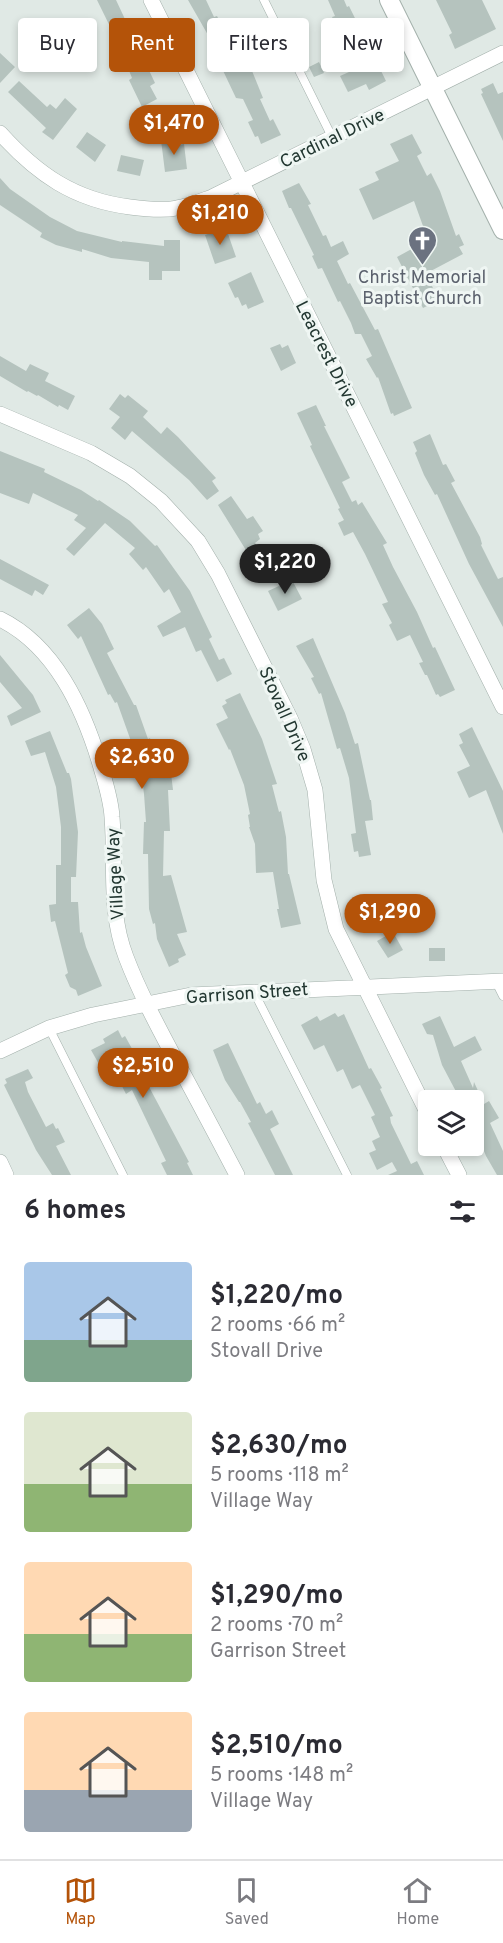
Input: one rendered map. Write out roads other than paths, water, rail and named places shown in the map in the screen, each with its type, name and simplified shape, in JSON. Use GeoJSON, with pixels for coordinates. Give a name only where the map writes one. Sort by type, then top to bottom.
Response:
{"type":"FeatureCollection","features":[{"type":"Feature","properties":{"kind":"street","name":"Leacrest Drive"},"geometry":{"type":"LineString","coordinates":[[152,0],[503,707]]}},
{"type":"Feature","properties":{"kind":"street"},"geometry":{"type":"LineString","coordinates":[[388,0],[503,230]]}},
{"type":"Feature","properties":{"kind":"street","name":"Cardinal Drive"},"geometry":{"type":"LineString","coordinates":[[0,133],[45,176],[77,194],[109,204],[145,209],[175,208],[212,197],[503,53]]}},
{"type":"Feature","properties":{"kind":"street","name":"Stovall Drive"},"geometry":{"type":"LineString","coordinates":[[0,414],[91,453],[130,476],[161,501],[198,541],[218,574],[290,718],[303,749],[315,790],[324,880],[336,929],[418,1094]]}},
{"type":"Feature","properties":{"kind":"street","name":"Village Way"},"geometry":{"type":"LineString","coordinates":[[0,619],[14,626],[28,638],[57,669],[79,706],[91,735],[112,815],[112,886],[116,918],[125,955],[146,1003],[237,1175]]}},
{"type":"Feature","properties":{"kind":"street","name":"Garrison Street"},"geometry":{"type":"LineString","coordinates":[[0,1051],[49,1028],[93,1015],[191,995],[363,987],[501,986]]}},
{"type":"Feature","properties":{"kind":"street"},"geometry":{"type":"LineString","coordinates":[[449,1156],[459,1175]]}},
{"type":"Feature","properties":{"kind":"street"},"geometry":{"type":"LineString","coordinates":[[0,1162],[6,1175]]}},
{"type":"Feature","properties":{"kind":"lane"},"geometry":{"type":"LineString","coordinates":[[264,0],[333,139]]}},
{"type":"Feature","properties":{"kind":"lane"},"geometry":{"type":"LineString","coordinates":[[254,992],[347,1175]]}},
{"type":"Feature","properties":{"kind":"lane"},"geometry":{"type":"LineString","coordinates":[[49,1028],[123,1175]]}},
{"type":"Feature","properties":{"kind":"place","name":"Christ Memorial Baptist Church"},"geometry":{"type":"Point","coordinates":[422,266]}}]}
